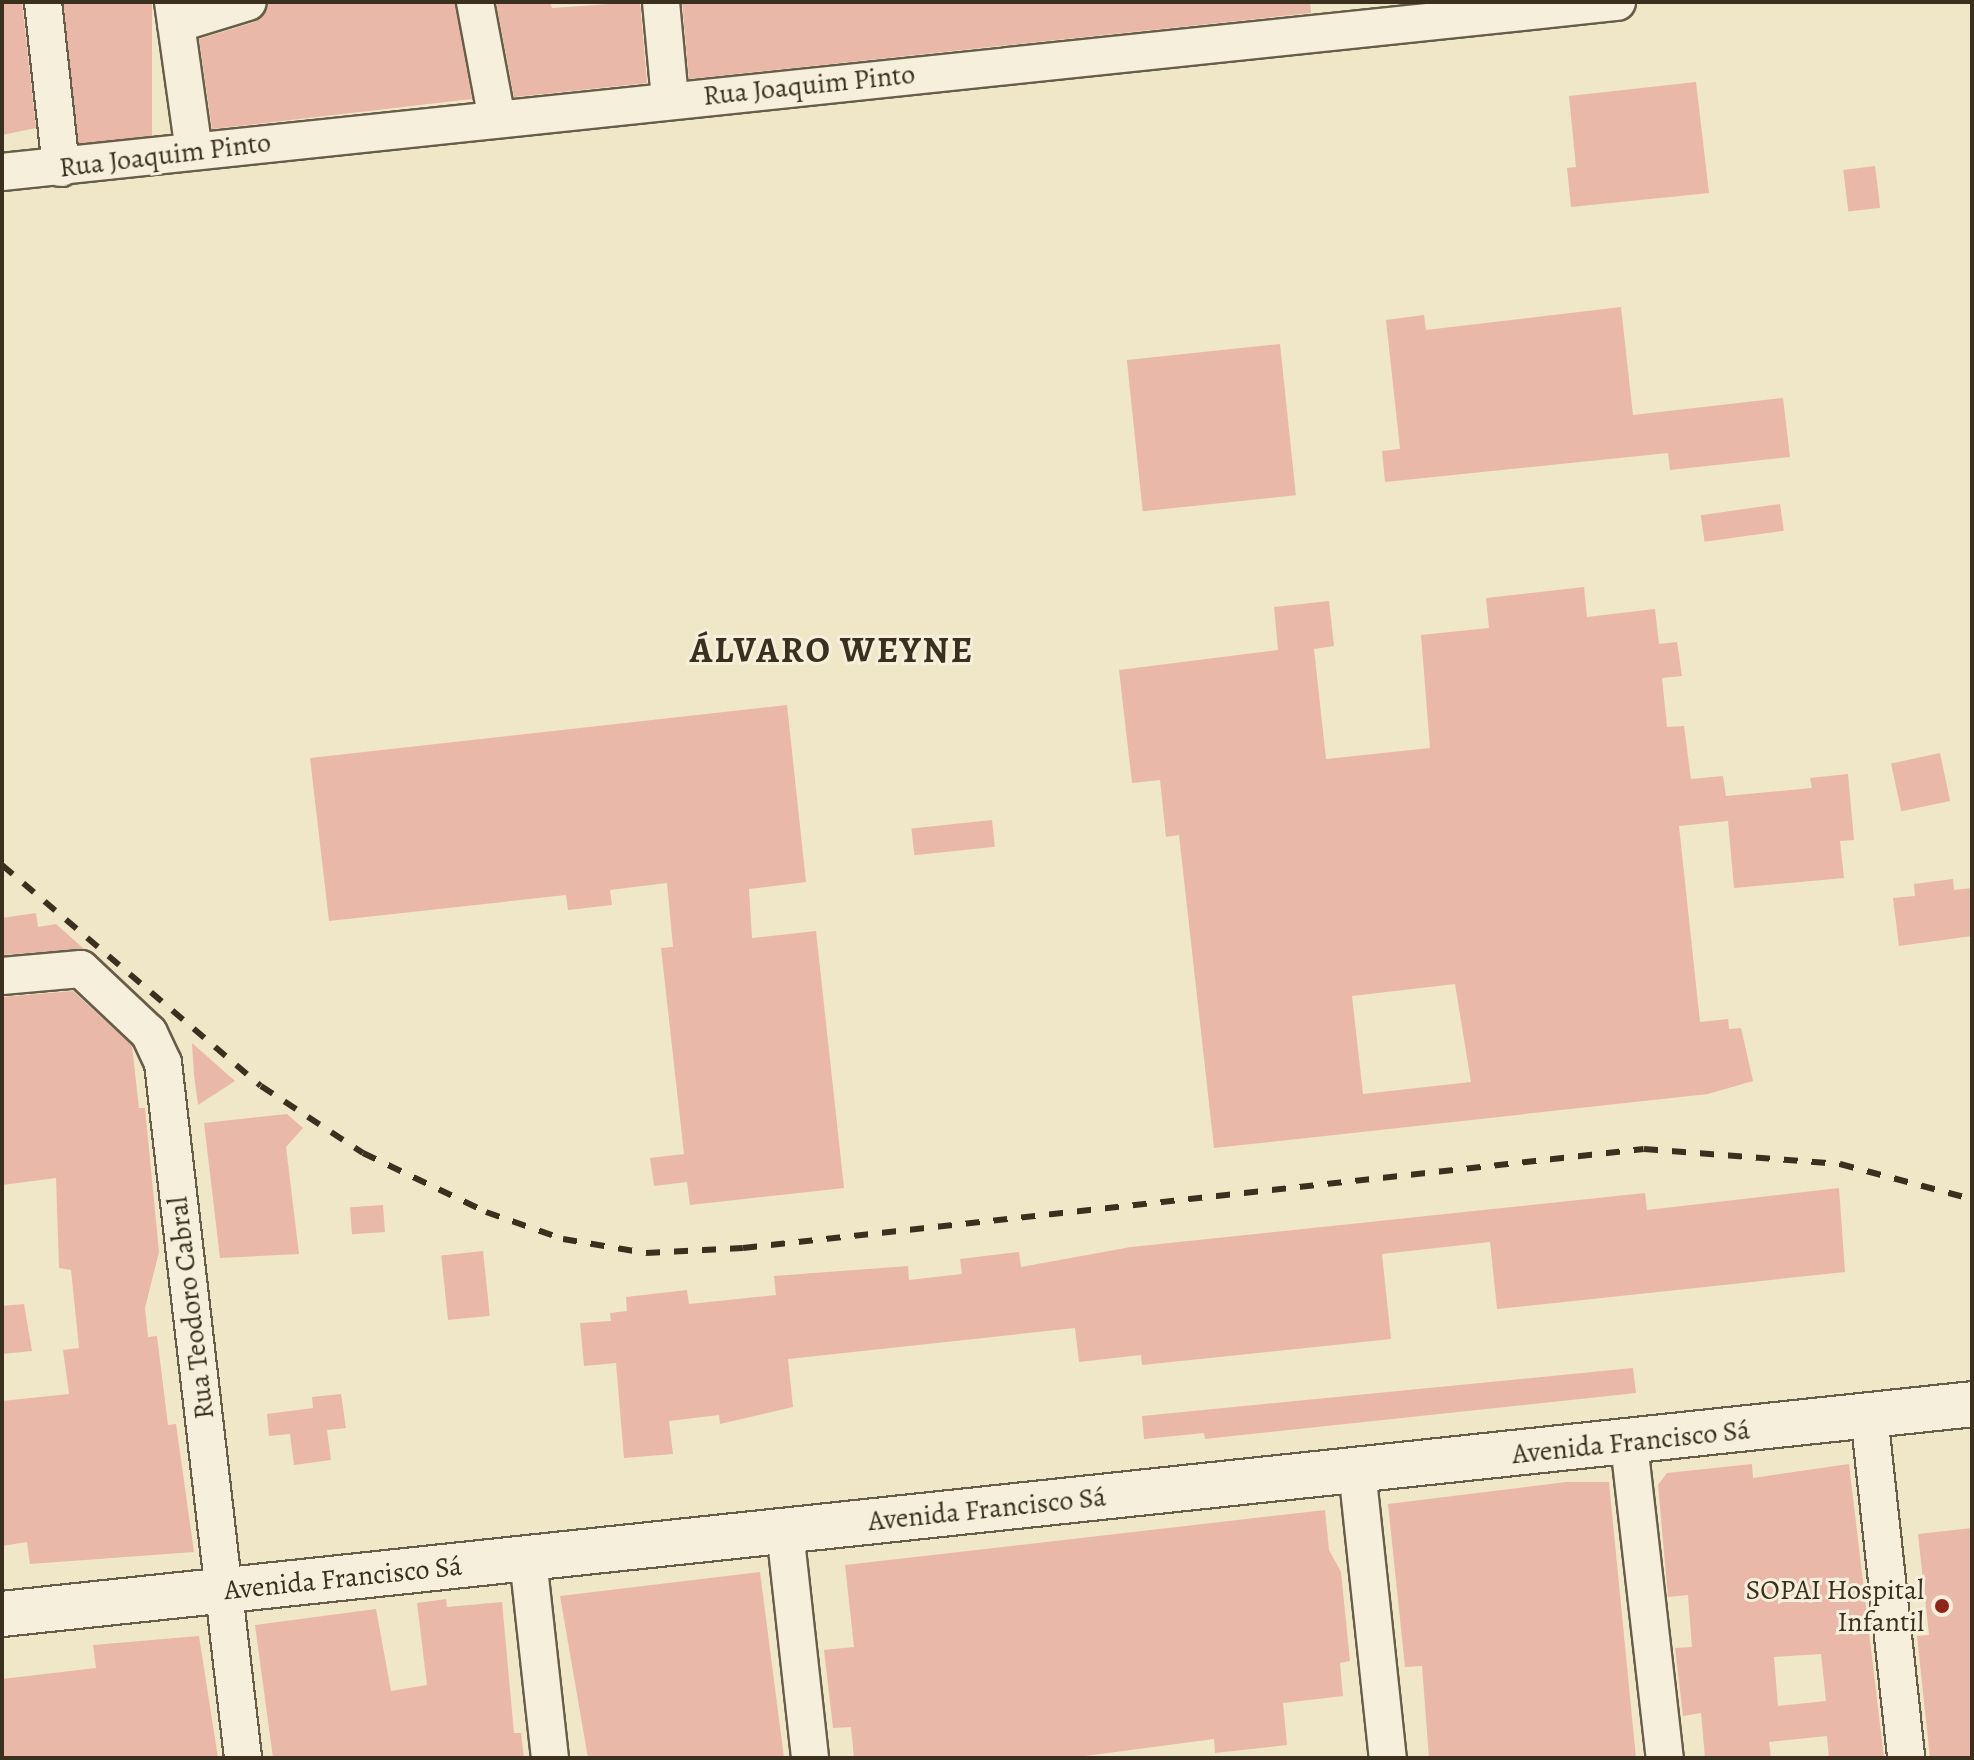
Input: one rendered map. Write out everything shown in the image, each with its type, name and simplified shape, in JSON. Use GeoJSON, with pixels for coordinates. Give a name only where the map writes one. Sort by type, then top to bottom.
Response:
{"type":"FeatureCollection","features":[{"type":"Feature","properties":{"kind":"main road","name":"Avenida Francisco Sá"},"geometry":{"type":"LineString","coordinates":[[2,1614],[1357,1470],[1629,1444],[1972,1404]]}},
{"type":"Feature","properties":{"kind":"street"},"geometry":{"type":"LineString","coordinates":[[43,2],[61,168]]}},
{"type":"Feature","properties":{"kind":"street"},"geometry":{"type":"LineString","coordinates":[[194,151],[175,13],[248,2]]}},
{"type":"Feature","properties":{"kind":"street"},"geometry":{"type":"LineString","coordinates":[[475,2],[497,119]]}},
{"type":"Feature","properties":{"kind":"street"},"geometry":{"type":"LineString","coordinates":[[661,2],[670,99]]}},
{"type":"Feature","properties":{"kind":"street","name":"Rua Joaquim Pinto"},"geometry":{"type":"LineString","coordinates":[[2,172],[61,168],[670,99],[1617,2]]}},
{"type":"Feature","properties":{"kind":"street","name":"Rua Teodoro Cabral"},"geometry":{"type":"LineString","coordinates":[[2,976],[81,969],[149,1033],[163,1063],[243,1758]]}},
{"type":"Feature","properties":{"kind":"street"},"geometry":{"type":"LineString","coordinates":[[1869,1415],[1906,1758]]}},
{"type":"Feature","properties":{"kind":"street"},"geometry":{"type":"LineString","coordinates":[[1629,1444],[1665,1758]]}},
{"type":"Feature","properties":{"kind":"street"},"geometry":{"type":"LineString","coordinates":[[1357,1470],[1388,1758]]}},
{"type":"Feature","properties":{"kind":"street"},"geometry":{"type":"LineString","coordinates":[[785,1531],[810,1758]]}},
{"type":"Feature","properties":{"kind":"street"},"geometry":{"type":"LineString","coordinates":[[528,1559],[550,1758]]}},
{"type":"Feature","properties":{"kind":"building"},"geometry":{"type":"Polygon","coordinates":[[[2,2],[22,2],[36,128],[2,135],[2,2]]]}},
{"type":"Feature","properties":{"kind":"building"},"geometry":{"type":"Polygon","coordinates":[[[64,2],[152,2],[152,144],[64,144],[64,2]]]}},
{"type":"Feature","properties":{"kind":"building"},"geometry":{"type":"Polygon","coordinates":[[[268,2],[455,2],[472,99],[212,129],[199,39],[255,22],[268,2]]]}},
{"type":"Feature","properties":{"kind":"building"},"geometry":{"type":"Polygon","coordinates":[[[496,2],[550,2],[552,8],[640,2],[647,83],[514,97],[496,2]]]}},
{"type":"Feature","properties":{"kind":"building"},"geometry":{"type":"Polygon","coordinates":[[[682,2],[1310,2],[1311,13],[689,79],[682,2]]]}},
{"type":"Feature","properties":{"kind":"building"},"geometry":{"type":"Polygon","coordinates":[[[1696,82],[1709,193],[1571,207],[1567,168],[1576,167],[1569,96],[1696,82]]]}},
{"type":"Feature","properties":{"kind":"building"},"geometry":{"type":"Polygon","coordinates":[[[1875,166],[1880,208],[1848,212],[1843,170],[1875,166]]]}},
{"type":"Feature","properties":{"kind":"building"},"geometry":{"type":"Polygon","coordinates":[[[1621,307],[1633,415],[1783,398],[1790,457],[1670,470],[1668,453],[1385,482],[1382,451],[1400,449],[1386,320],[1424,315],[1426,330],[1621,307]]]}},
{"type":"Feature","properties":{"kind":"building"},"geometry":{"type":"Polygon","coordinates":[[[1280,344],[1296,495],[1143,511],[1127,360],[1280,344]]]}},
{"type":"Feature","properties":{"kind":"building"},"geometry":{"type":"Polygon","coordinates":[[[1780,504],[1784,531],[1705,542],[1701,515],[1780,504]]]}},
{"type":"Feature","properties":{"kind":"building"},"geometry":{"type":"Polygon","coordinates":[[[1584,587],[1587,617],[1655,609],[1659,644],[1677,642],[1682,676],[1662,678],[1667,727],[1684,726],[1691,779],[1723,776],[1726,796],[1812,788],[1810,778],[1848,774],[1854,840],[1840,841],[1844,878],[1734,888],[1728,821],[1679,826],[1700,1022],[1728,1019],[1729,1029],[1741,1028],[1753,1081],[1708,1094],[1214,1148],[1179,835],[1166,837],[1160,780],[1132,783],[1119,670],[1278,650],[1274,607],[1329,601],[1334,646],[1314,649],[1326,759],[1430,748],[1421,635],[1489,628],[1486,598],[1584,587]],[[1455,984],[1352,996],[1363,1094],[1471,1082],[1455,984]]]}},
{"type":"Feature","properties":{"kind":"building"},"geometry":{"type":"Polygon","coordinates":[[[787,705],[806,882],[749,889],[752,938],[816,931],[844,1188],[690,1205],[687,1182],[654,1186],[650,1158],[684,1154],[661,948],[673,947],[667,883],[610,890],[612,905],[568,910],[566,895],[329,921],[310,758],[787,705]]]}},
{"type":"Feature","properties":{"kind":"building"},"geometry":{"type":"Polygon","coordinates":[[[1940,753],[1950,801],[1901,811],[1891,763],[1940,753]]]}},
{"type":"Feature","properties":{"kind":"building"},"geometry":{"type":"Polygon","coordinates":[[[992,820],[995,847],[914,855],[911,828],[992,820]]]}},
{"type":"Feature","properties":{"kind":"building"},"geometry":{"type":"Polygon","coordinates":[[[1953,879],[1954,890],[1972,888],[1972,936],[1899,946],[1893,898],[1915,896],[1914,884],[1953,879]]]}},
{"type":"Feature","properties":{"kind":"building"},"geometry":{"type":"Polygon","coordinates":[[[36,913],[38,927],[56,924],[84,949],[2,955],[2,918],[36,913]]]}},
{"type":"Feature","properties":{"kind":"building"},"geometry":{"type":"Polygon","coordinates":[[[73,991],[132,1046],[139,1108],[145,1108],[159,1252],[145,1308],[148,1337],[157,1336],[168,1425],[176,1424],[194,1552],[30,1564],[27,1542],[2,1546],[2,1401],[69,1394],[63,1350],[79,1348],[71,1270],[59,1268],[56,1178],[2,1185],[2,997],[73,991]]]}},
{"type":"Feature","properties":{"kind":"building"},"geometry":{"type":"Polygon","coordinates":[[[192,1043],[235,1081],[198,1105],[194,1074],[192,1043]]]}},
{"type":"Feature","properties":{"kind":"building"},"geometry":{"type":"Polygon","coordinates":[[[287,1114],[303,1128],[286,1147],[299,1254],[220,1258],[204,1123],[287,1114]]]}},
{"type":"Feature","properties":{"kind":"building"},"geometry":{"type":"Polygon","coordinates":[[[1839,1188],[1845,1272],[1497,1309],[1490,1242],[1382,1254],[1391,1339],[1142,1365],[1141,1355],[1079,1362],[1075,1328],[788,1359],[793,1407],[720,1424],[719,1415],[669,1421],[673,1454],[624,1458],[616,1363],[584,1366],[580,1323],[611,1321],[610,1313],[627,1311],[626,1297],[687,1290],[689,1304],[776,1295],[774,1276],[908,1266],[909,1280],[962,1274],[960,1259],[1019,1252],[1021,1267],[1131,1247],[1645,1193],[1647,1210],[1839,1188]]]}},
{"type":"Feature","properties":{"kind":"building"},"geometry":{"type":"Polygon","coordinates":[[[383,1205],[385,1232],[352,1234],[350,1207],[383,1205]]]}},
{"type":"Feature","properties":{"kind":"building"},"geometry":{"type":"Polygon","coordinates":[[[483,1251],[490,1316],[448,1320],[441,1255],[483,1251]]]}},
{"type":"Feature","properties":{"kind":"building"},"geometry":{"type":"Polygon","coordinates":[[[24,1304],[32,1351],[2,1354],[2,1306],[24,1304]]]}},
{"type":"Feature","properties":{"kind":"building"},"geometry":{"type":"Polygon","coordinates":[[[1633,1368],[1636,1393],[1205,1439],[1204,1433],[1144,1439],[1142,1416],[1633,1368]]]}},
{"type":"Feature","properties":{"kind":"building"},"geometry":{"type":"Polygon","coordinates":[[[341,1394],[346,1428],[327,1430],[331,1460],[294,1465],[290,1434],[269,1436],[267,1414],[313,1408],[312,1397],[341,1394]]]}},
{"type":"Feature","properties":{"kind":"building"},"geometry":{"type":"Polygon","coordinates":[[[1752,1464],[1753,1478],[1849,1464],[1884,1758],[1829,1758],[1827,1736],[1769,1742],[1771,1758],[1705,1758],[1701,1713],[1683,1716],[1675,1648],[1692,1647],[1688,1595],[1668,1597],[1658,1485],[1667,1473],[1752,1464]],[[1821,1654],[1774,1657],[1778,1706],[1826,1701],[1821,1654]]]}},
{"type":"Feature","properties":{"kind":"building"},"geometry":{"type":"Polygon","coordinates":[[[1566,1482],[1609,1482],[1636,1758],[1429,1758],[1422,1666],[1405,1667],[1388,1504],[1566,1482]]]}},
{"type":"Feature","properties":{"kind":"building"},"geometry":{"type":"Polygon","coordinates":[[[1325,1510],[1329,1550],[1341,1572],[1350,1661],[1340,1663],[1343,1696],[1283,1703],[1287,1745],[1215,1753],[1214,1739],[1070,1758],[854,1758],[851,1727],[833,1728],[824,1650],[854,1647],[845,1565],[1325,1510]]]}},
{"type":"Feature","properties":{"kind":"building"},"geometry":{"type":"Polygon","coordinates":[[[1972,1528],[1972,1758],[1930,1758],[1917,1636],[1929,1635],[1918,1534],[1972,1528]]]}},
{"type":"Feature","properties":{"kind":"building"},"geometry":{"type":"Polygon","coordinates":[[[760,1572],[784,1758],[588,1758],[560,1596],[760,1572]]]}},
{"type":"Feature","properties":{"kind":"building"},"geometry":{"type":"Polygon","coordinates":[[[446,1599],[447,1607],[502,1602],[514,1733],[521,1733],[524,1758],[273,1758],[255,1625],[376,1609],[391,1691],[427,1685],[417,1603],[446,1599]]]}},
{"type":"Feature","properties":{"kind":"building"},"geometry":{"type":"Polygon","coordinates":[[[199,1636],[218,1758],[2,1758],[2,1679],[96,1668],[93,1645],[199,1636]]]}},
{"type":"Feature","properties":{"kind":"railway"},"geometry":{"type":"LineString","coordinates":[[2,865],[261,1086],[363,1153],[486,1212],[563,1239],[646,1253],[743,1248],[1644,1149],[1840,1164],[1972,1199]]}},
{"type":"Feature","properties":{"kind":"place","name":"SOPAI Hospital Infantil"},"geometry":{"type":"Point","coordinates":[1942,1606]}},
{"type":"Feature","properties":{"kind":"district","name":"ÁLVARO WEYNE"},"geometry":{"type":"Point","coordinates":[832,650]}}]}
